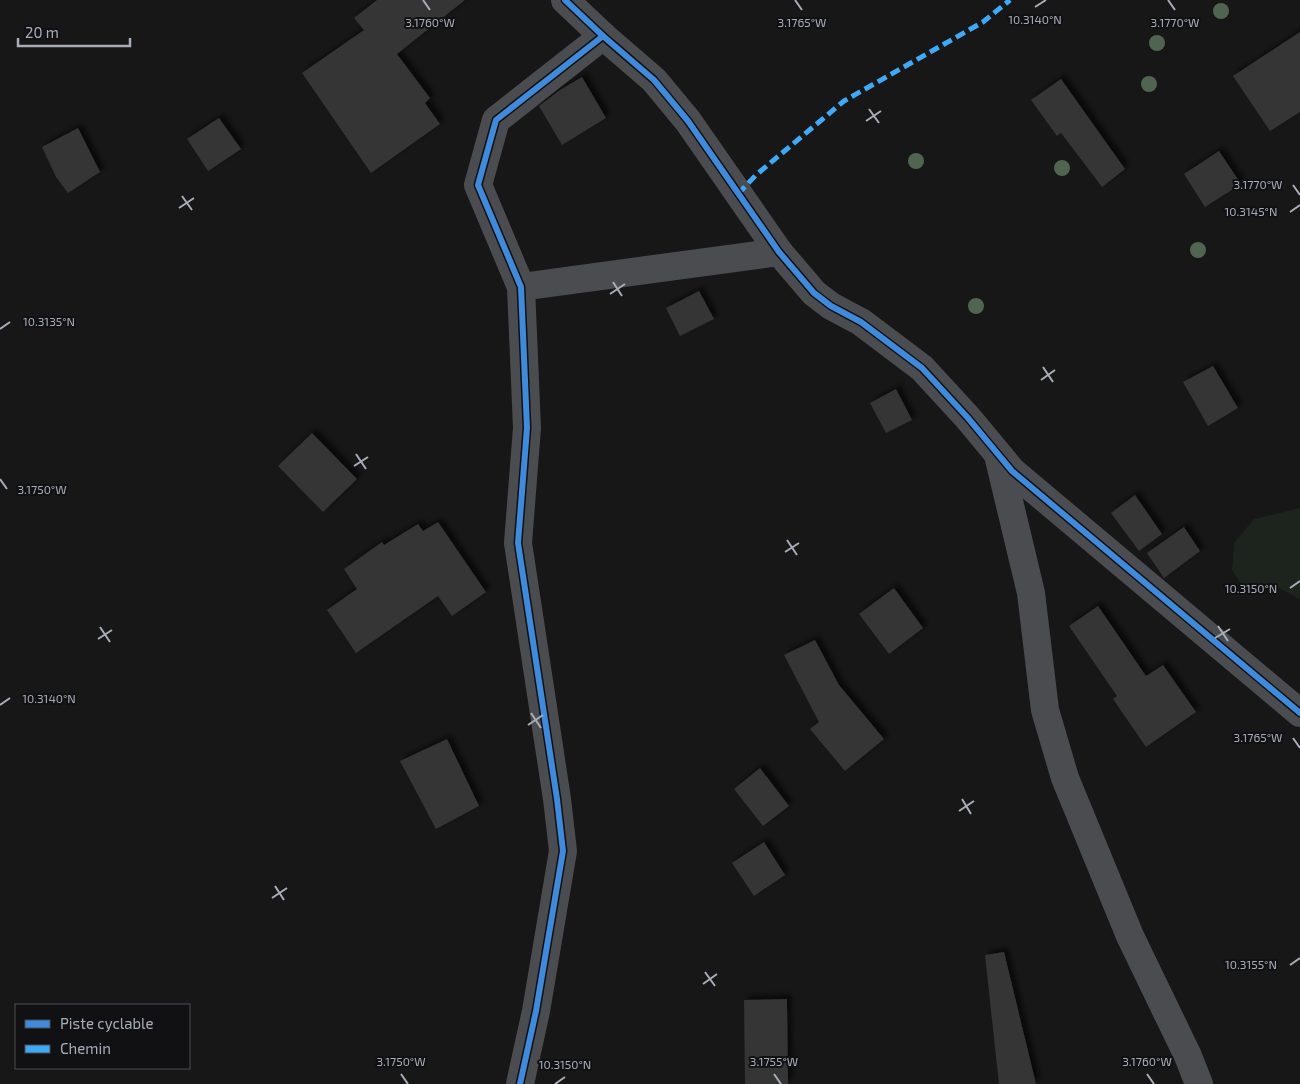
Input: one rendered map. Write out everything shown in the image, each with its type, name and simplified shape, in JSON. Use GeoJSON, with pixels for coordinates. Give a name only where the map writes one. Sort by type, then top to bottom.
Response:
{"type":"FeatureCollection","features":[{"type":"Feature","properties":{"kind":"street"},"geometry":{"type":"LineString","coordinates":[[571,2],[603,36],[654,80],[688,122],[779,252],[814,293],[831,306],[861,322],[922,368],[968,418],[1012,471],[1300,712]]}},
{"type":"Feature","properties":{"kind":"street"},"geometry":{"type":"LineString","coordinates":[[520,1084],[536,1011],[563,851],[558,799],[518,544],[527,428],[521,287],[478,185],[496,120],[603,36]]}},
{"type":"Feature","properties":{"kind":"street"},"geometry":{"type":"LineString","coordinates":[[521,287],[779,252]]}},
{"type":"Feature","properties":{"kind":"street"},"geometry":{"type":"LineString","coordinates":[[998,454],[1031,592],[1045,710],[1065,778],[1130,936],[1188,1056],[1199,1084]]}},
{"type":"Feature","properties":{"kind":"shaded area"},"geometry":{"type":"Polygon","coordinates":[[[1300,508],[1300,599],[1273,585],[1245,590],[1232,570],[1234,543],[1254,519],[1300,508]]]}},
{"type":"Feature","properties":{"kind":"building"},"geometry":{"type":"Polygon","coordinates":[[[377,0],[465,0],[397,54],[430,98],[425,103],[440,124],[371,173],[302,73],[364,30],[354,18],[377,0]]]}},
{"type":"Feature","properties":{"kind":"building"},"geometry":{"type":"Polygon","coordinates":[[[1300,32],[1300,112],[1270,131],[1233,76],[1300,32]]]}},
{"type":"Feature","properties":{"kind":"building"},"geometry":{"type":"Polygon","coordinates":[[[582,77],[606,118],[562,145],[539,106],[560,90],[582,77]]]}},
{"type":"Feature","properties":{"kind":"building"},"geometry":{"type":"Polygon","coordinates":[[[1061,79],[1125,169],[1102,187],[1061,133],[1057,136],[1031,100],[1061,79]]]}},
{"type":"Feature","properties":{"kind":"building"},"geometry":{"type":"Polygon","coordinates":[[[219,118],[241,149],[208,171],[187,139],[219,118]]]}},
{"type":"Feature","properties":{"kind":"building"},"geometry":{"type":"Polygon","coordinates":[[[78,128],[100,172],[68,193],[56,177],[42,147],[78,128]]]}},
{"type":"Feature","properties":{"kind":"building"},"geometry":{"type":"Polygon","coordinates":[[[1219,151],[1241,184],[1205,207],[1184,174],[1219,151]]]}},
{"type":"Feature","properties":{"kind":"building"},"geometry":{"type":"Polygon","coordinates":[[[699,291],[714,319],[680,336],[666,308],[699,291]]]}},
{"type":"Feature","properties":{"kind":"building"},"geometry":{"type":"Polygon","coordinates":[[[1213,366],[1238,408],[1208,426],[1183,382],[1213,366]]]}},
{"type":"Feature","properties":{"kind":"building"},"geometry":{"type":"Polygon","coordinates":[[[896,389],[912,420],[886,433],[870,403],[896,389]]]}},
{"type":"Feature","properties":{"kind":"building"},"geometry":{"type":"Polygon","coordinates":[[[312,433],[357,479],[323,512],[278,466],[312,433]]]}},
{"type":"Feature","properties":{"kind":"building"},"geometry":{"type":"Polygon","coordinates":[[[1135,495],[1162,534],[1139,551],[1111,513],[1135,495]]]}},
{"type":"Feature","properties":{"kind":"building"},"geometry":{"type":"Polygon","coordinates":[[[438,522],[486,592],[452,616],[438,596],[356,653],[327,610],[357,589],[344,569],[382,542],[384,545],[418,524],[423,531],[438,522]]]}},
{"type":"Feature","properties":{"kind":"building"},"geometry":{"type":"Polygon","coordinates":[[[1184,527],[1200,551],[1164,578],[1147,553],[1184,527]]]}},
{"type":"Feature","properties":{"kind":"building"},"geometry":{"type":"Polygon","coordinates":[[[894,588],[923,628],[889,654],[859,614],[894,588]]]}},
{"type":"Feature","properties":{"kind":"building"},"geometry":{"type":"Polygon","coordinates":[[[1098,606],[1146,676],[1163,665],[1196,712],[1146,747],[1113,699],[1117,696],[1069,626],[1098,606]]]}},
{"type":"Feature","properties":{"kind":"building"},"geometry":{"type":"Polygon","coordinates":[[[815,640],[839,685],[884,739],[845,771],[810,729],[819,722],[784,655],[815,640]]]}},
{"type":"Feature","properties":{"kind":"building"},"geometry":{"type":"Polygon","coordinates":[[[447,739],[479,806],[436,829],[400,761],[447,739]]]}},
{"type":"Feature","properties":{"kind":"building"},"geometry":{"type":"Polygon","coordinates":[[[760,768],[789,806],[763,826],[734,789],[760,768]]]}},
{"type":"Feature","properties":{"kind":"building"},"geometry":{"type":"Polygon","coordinates":[[[764,842],[785,875],[754,896],[732,863],[764,842]]]}},
{"type":"Feature","properties":{"kind":"building"},"geometry":{"type":"Polygon","coordinates":[[[1004,952],[1036,1084],[999,1084],[985,955],[1004,952]]]}},
{"type":"Feature","properties":{"kind":"building"},"geometry":{"type":"Polygon","coordinates":[[[787,999],[788,1084],[745,1084],[744,1000],[787,999]]]}},
{"type":"Feature","properties":{"kind":"marked path"},"geometry":{"type":"LineString","coordinates":[[738,194],[756,175],[844,101],[983,22],[1010,0]]}},
{"type":"Feature","properties":{"kind":"cycle path"},"geometry":{"type":"LineString","coordinates":[[565,0],[654,80],[688,121],[779,252],[814,293],[831,306],[861,322],[922,368],[968,418],[1012,471],[1300,713]]}},
{"type":"Feature","properties":{"kind":"cycle path"},"geometry":{"type":"LineString","coordinates":[[520,1084],[536,1011],[563,851],[557,799],[518,543],[527,428],[521,287],[478,185],[496,120],[603,36]]}}]}
